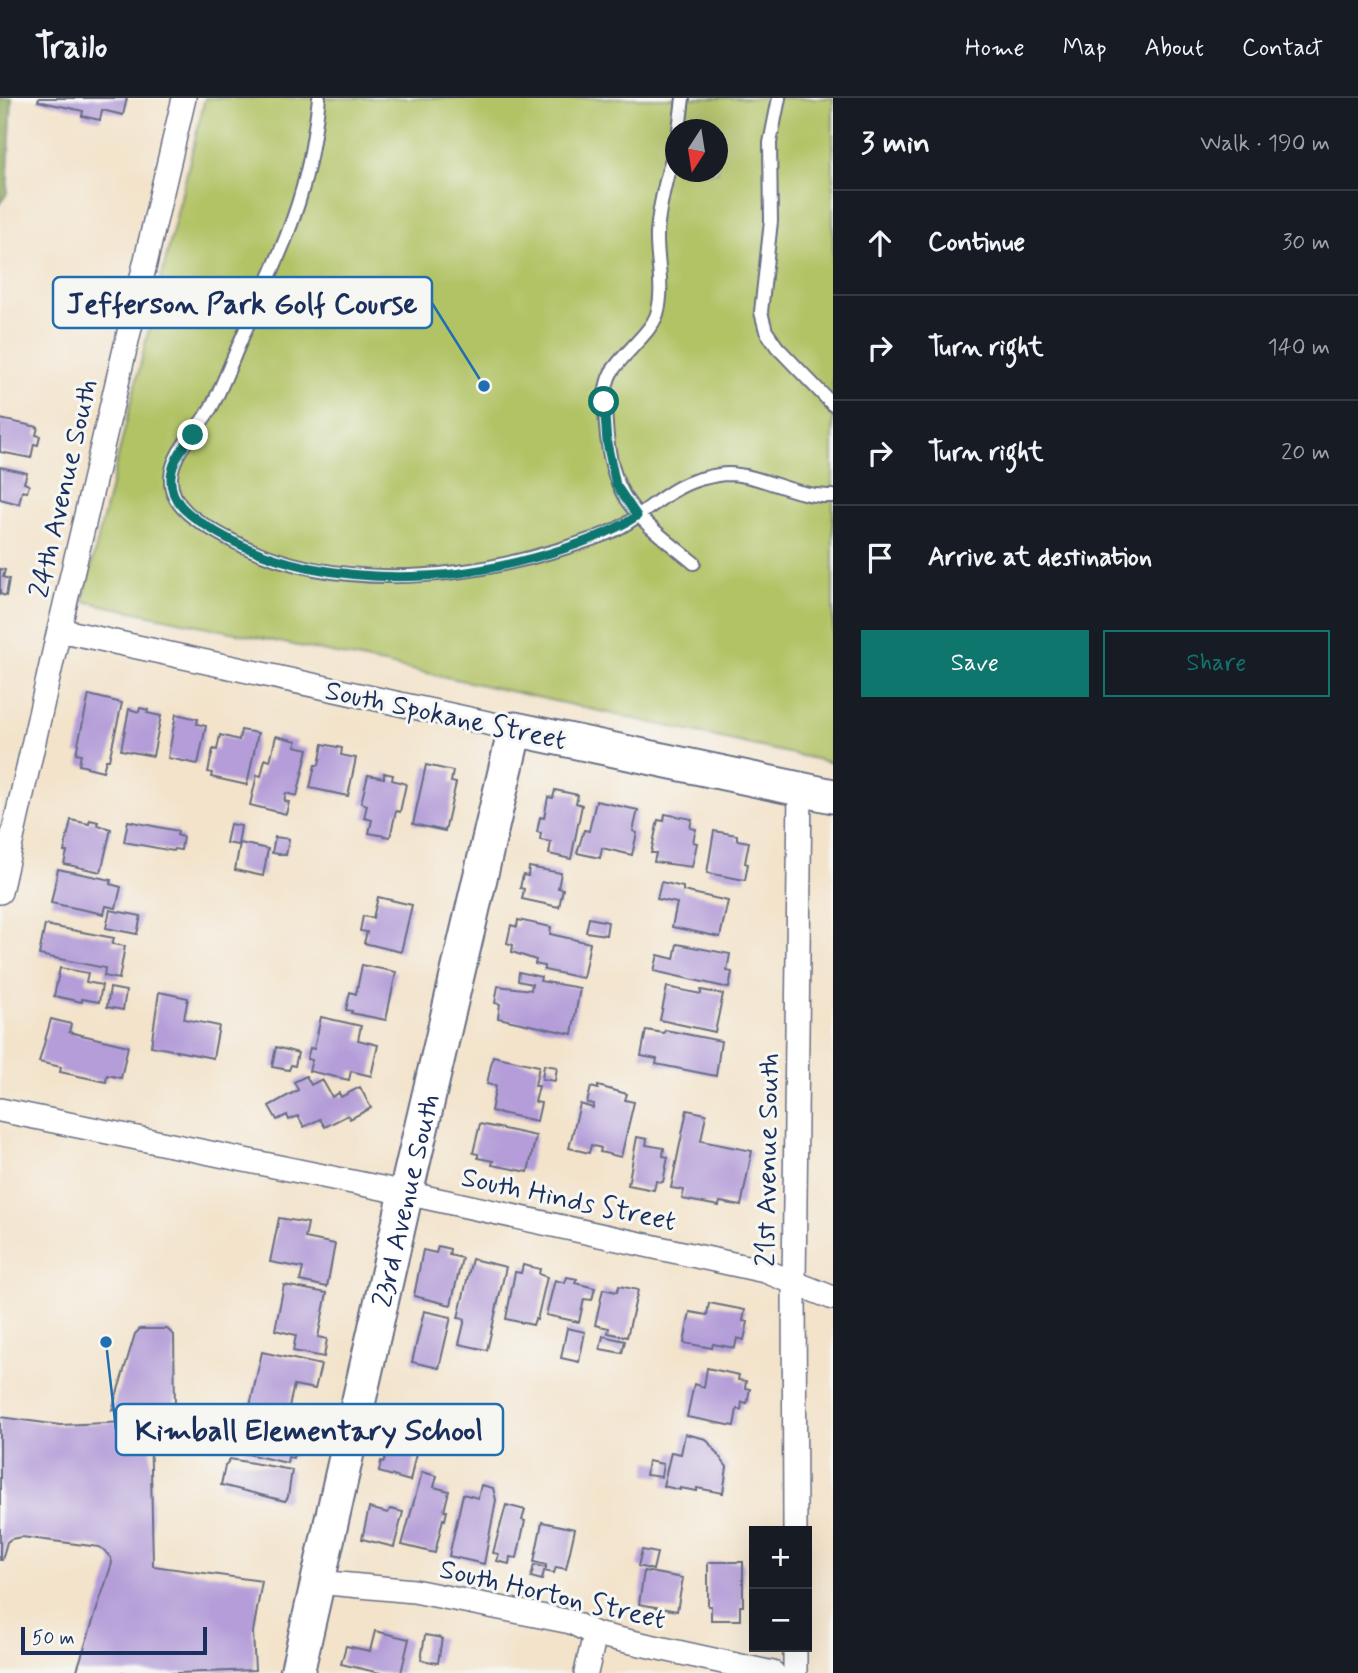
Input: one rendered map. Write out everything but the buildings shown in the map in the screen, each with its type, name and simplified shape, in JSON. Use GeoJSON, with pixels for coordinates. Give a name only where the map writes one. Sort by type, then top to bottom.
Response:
{"type":"FeatureCollection","features":[{"type":"Feature","properties":{"kind":"street","name":"24th Avenue South"},"geometry":{"type":"LineString","coordinates":[[0,892],[184,98]]}},
{"type":"Feature","properties":{"kind":"street","name":"South Spokane Street"},"geometry":{"type":"LineString","coordinates":[[59,630],[833,796]]}},
{"type":"Feature","properties":{"kind":"street","name":"23rd Avenue South"},"geometry":{"type":"LineString","coordinates":[[296,1673],[515,729]]}},
{"type":"Feature","properties":{"kind":"street","name":"21st Avenue South"},"geometry":{"type":"LineString","coordinates":[[795,1526],[794,1282],[800,789]]}},
{"type":"Feature","properties":{"kind":"street","name":"South Hinds Street"},"geometry":{"type":"LineString","coordinates":[[0,1110],[406,1193],[765,1271],[833,1298]]}},
{"type":"Feature","properties":{"kind":"street","name":"South Horton Street"},"geometry":{"type":"LineString","coordinates":[[317,1582],[414,1591],[571,1622],[595,1634],[773,1673]]}},
{"type":"Feature","properties":{"kind":"street"},"geometry":{"type":"LineString","coordinates":[[586,1673],[595,1634]]}},
{"type":"Feature","properties":{"kind":"street"},"geometry":{"type":"LineString","coordinates":[[795,1652],[795,1673]]}},
{"type":"Feature","properties":{"kind":"lane"},"geometry":{"type":"LineString","coordinates":[[319,98],[307,171],[281,252],[213,405],[180,451],[174,465],[172,489],[184,511],[245,548],[288,563],[380,576],[425,576],[535,557],[589,541],[618,528],[677,487],[700,479],[728,474],[811,496],[833,496]]}},
{"type":"Feature","properties":{"kind":"lane"},"geometry":{"type":"LineString","coordinates":[[680,119],[683,98]]}},
{"type":"Feature","properties":{"kind":"lane"},"geometry":{"type":"LineString","coordinates":[[779,98],[770,143],[771,221],[761,312],[766,331],[777,347],[833,405]]}},
{"type":"Feature","properties":{"kind":"lane"},"geometry":{"type":"LineString","coordinates":[[666,182],[659,209],[657,236],[660,299],[656,317],[610,375],[604,402],[607,443],[616,485],[637,516],[694,563]]}},
{"type":"Feature","properties":{"kind":"green space"},"geometry":{"type":"Polygon","coordinates":[[[0,98],[12,98],[7,193],[0,203],[0,98]]]}},
{"type":"Feature","properties":{"kind":"green space"},"geometry":{"type":"Polygon","coordinates":[[[205,98],[833,98],[833,763],[460,680],[83,601],[205,98]]]}},
{"type":"Feature","properties":{"kind":"place","name":"Jefferson Park Golf Course"},"geometry":{"type":"Point","coordinates":[484,386]}},
{"type":"Feature","properties":{"kind":"place","name":"Kimball Elementary School"},"geometry":{"type":"Point","coordinates":[106,1342]}},
{"type":"Feature","properties":{"kind":"route"},"geometry":{"type":"LineString","coordinates":[[193,435],[180,451],[174,465],[172,489],[184,511],[214,531],[245,548],[288,563],[380,576],[425,576],[535,557],[589,541],[637,516],[616,485],[607,443],[604,402]]}}]}
